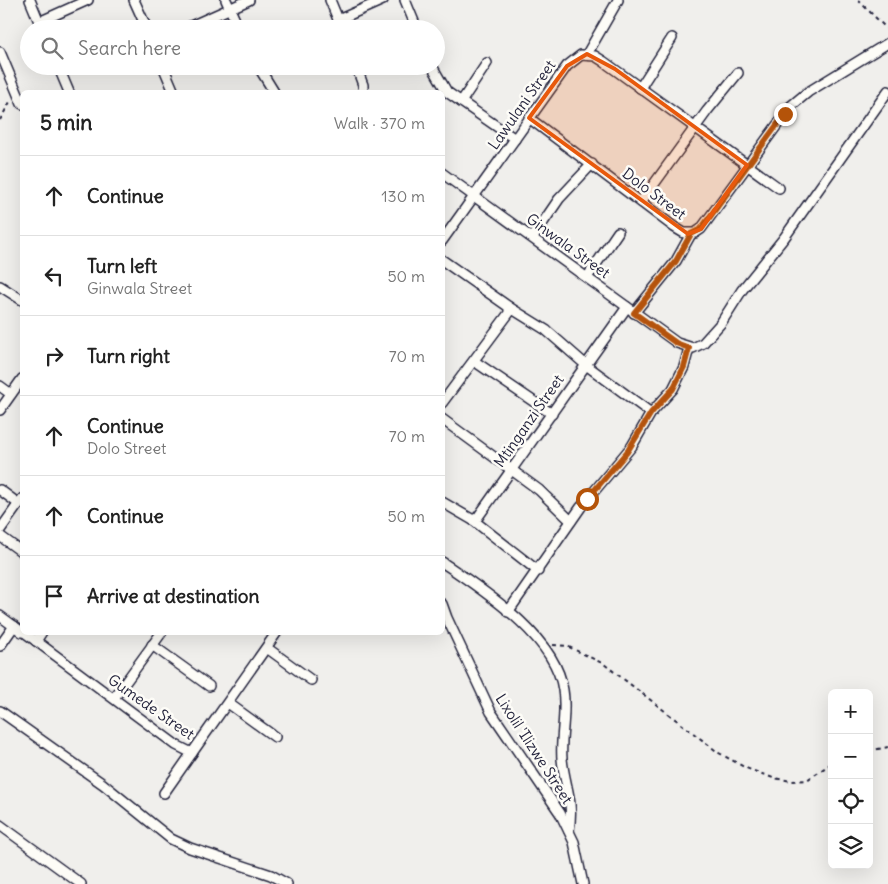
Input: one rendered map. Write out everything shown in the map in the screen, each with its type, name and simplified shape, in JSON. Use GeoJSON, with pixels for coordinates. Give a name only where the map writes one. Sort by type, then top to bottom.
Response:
{"type":"FeatureCollection","features":[{"type":"Feature","properties":{"kind":"street"},"geometry":{"type":"LineString","coordinates":[[30,0],[38,20]]}},
{"type":"Feature","properties":{"kind":"street"},"geometry":{"type":"LineString","coordinates":[[51,20],[88,0]]}},
{"type":"Feature","properties":{"kind":"street"},"geometry":{"type":"LineString","coordinates":[[134,0],[143,20]]}},
{"type":"Feature","properties":{"kind":"street"},"geometry":{"type":"LineString","coordinates":[[200,20],[228,4],[250,0]]}},
{"type":"Feature","properties":{"kind":"street"},"geometry":{"type":"LineString","coordinates":[[330,0],[338,20]]}},
{"type":"Feature","properties":{"kind":"street"},"geometry":{"type":"LineString","coordinates":[[347,20],[383,0]]}},
{"type":"Feature","properties":{"kind":"street"},"geometry":{"type":"LineString","coordinates":[[405,0],[413,20]]}},
{"type":"Feature","properties":{"kind":"street"},"geometry":{"type":"LineString","coordinates":[[618,0],[587,54],[603,61],[779,188]]}},
{"type":"Feature","properties":{"kind":"street"},"geometry":{"type":"LineString","coordinates":[[228,4],[235,20]]}},
{"type":"Feature","properties":{"kind":"street"},"geometry":{"type":"LineString","coordinates":[[640,88],[672,38]]}},
{"type":"Feature","properties":{"kind":"street","name":"Dolo Street"},"geometry":{"type":"LineString","coordinates":[[529,118],[674,227],[691,234],[701,229],[791,106],[800,98],[888,43]]}},
{"type":"Feature","properties":{"kind":"street"},"geometry":{"type":"LineString","coordinates":[[0,52],[20,99]]}},
{"type":"Feature","properties":{"kind":"street","name":"Lawulani Street"},"geometry":{"type":"LineString","coordinates":[[445,237],[567,66],[576,58],[587,54]]}},
{"type":"Feature","properties":{"kind":"street"},"geometry":{"type":"LineString","coordinates":[[460,102],[487,63]]}},
{"type":"Feature","properties":{"kind":"street"},"geometry":{"type":"LineString","coordinates":[[641,202],[738,73]]}},
{"type":"Feature","properties":{"kind":"street"},"geometry":{"type":"LineString","coordinates":[[62,75],[68,90]]}},
{"type":"Feature","properties":{"kind":"street"},"geometry":{"type":"LineString","coordinates":[[167,75],[173,90]]}},
{"type":"Feature","properties":{"kind":"street"},"geometry":{"type":"LineString","coordinates":[[264,75],[273,90]]}},
{"type":"Feature","properties":{"kind":"street"},"geometry":{"type":"LineString","coordinates":[[360,75],[363,90]]}},
{"type":"Feature","properties":{"kind":"street"},"geometry":{"type":"LineString","coordinates":[[436,75],[440,83],[460,102],[515,139]]}},
{"type":"Feature","properties":{"kind":"street"},"geometry":{"type":"LineString","coordinates":[[508,612],[571,521],[632,446],[651,413],[677,381],[689,348],[703,344],[714,331],[742,290],[784,238],[888,91]]}},
{"type":"Feature","properties":{"kind":"street"},"geometry":{"type":"LineString","coordinates":[[533,237],[559,199],[592,164]]}},
{"type":"Feature","properties":{"kind":"street","name":"Ginwala Street"},"geometry":{"type":"LineString","coordinates":[[445,175],[588,276],[676,343],[689,348]]}},
{"type":"Feature","properties":{"kind":"street"},"geometry":{"type":"LineString","coordinates":[[588,276],[618,232]]}},
{"type":"Feature","properties":{"kind":"street","name":"Mtinganzi Street"},"geometry":{"type":"LineString","coordinates":[[473,520],[478,518],[586,365],[631,310],[676,261],[691,234]]}},
{"type":"Feature","properties":{"kind":"street"},"geometry":{"type":"LineString","coordinates":[[445,262],[509,307],[546,330],[586,365],[651,413]]}},
{"type":"Feature","properties":{"kind":"street"},"geometry":{"type":"LineString","coordinates":[[0,286],[20,299]]}},
{"type":"Feature","properties":{"kind":"street"},"geometry":{"type":"LineString","coordinates":[[445,400],[509,313],[509,307]]}},
{"type":"Feature","properties":{"kind":"street"},"geometry":{"type":"LineString","coordinates":[[474,360],[552,414]]}},
{"type":"Feature","properties":{"kind":"street"},"geometry":{"type":"LineString","coordinates":[[0,410],[20,382]]}},
{"type":"Feature","properties":{"kind":"street"},"geometry":{"type":"LineString","coordinates":[[0,386],[11,394]]}},
{"type":"Feature","properties":{"kind":"street"},"geometry":{"type":"LineString","coordinates":[[445,421],[548,497],[571,521]]}},
{"type":"Feature","properties":{"kind":"street"},"geometry":{"type":"LineString","coordinates":[[0,490],[20,500]]}},
{"type":"Feature","properties":{"kind":"street"},"geometry":{"type":"LineString","coordinates":[[0,530],[20,502]]}},
{"type":"Feature","properties":{"kind":"street"},"geometry":{"type":"LineString","coordinates":[[445,504],[473,520],[538,571]]}},
{"type":"Feature","properties":{"kind":"street"},"geometry":{"type":"LineString","coordinates":[[0,536],[20,551]]}},
{"type":"Feature","properties":{"kind":"street"},"geometry":{"type":"LineString","coordinates":[[445,564],[477,586],[508,612],[542,645],[553,660],[564,691],[562,758],[572,803],[569,831]]}},
{"type":"Feature","properties":{"kind":"street","name":"Lixolil 'Ilizwe Street"},"geometry":{"type":"LineString","coordinates":[[445,612],[492,712],[550,795],[569,831],[576,849],[583,884]]}},
{"type":"Feature","properties":{"kind":"street","name":"Gumede Street"},"geometry":{"type":"LineString","coordinates":[[0,616],[20,630]]}},
{"type":"Feature","properties":{"kind":"street"},"geometry":{"type":"LineString","coordinates":[[0,646],[14,626]]}},
{"type":"Feature","properties":{"kind":"street","name":"Gumede Street"},"geometry":{"type":"LineString","coordinates":[[27,635],[176,745],[192,753],[275,635]]}},
{"type":"Feature","properties":{"kind":"street"},"geometry":{"type":"LineString","coordinates":[[36,641],[40,635]]}},
{"type":"Feature","properties":{"kind":"street"},"geometry":{"type":"LineString","coordinates":[[114,698],[160,635]]}},
{"type":"Feature","properties":{"kind":"street"},"geometry":{"type":"LineString","coordinates":[[152,645],[209,686]]}},
{"type":"Feature","properties":{"kind":"street"},"geometry":{"type":"LineString","coordinates":[[267,648],[311,680]]}},
{"type":"Feature","properties":{"kind":"street"},"geometry":{"type":"LineString","coordinates":[[228,703],[275,737]]}},
{"type":"Feature","properties":{"kind":"street"},"geometry":{"type":"LineString","coordinates":[[0,711],[103,784],[171,839],[190,848],[271,875],[287,884]]}},
{"type":"Feature","properties":{"kind":"street"},"geometry":{"type":"LineString","coordinates":[[164,793],[192,753]]}},
{"type":"Feature","properties":{"kind":"street"},"geometry":{"type":"LineString","coordinates":[[0,825],[81,884]]}},
{"type":"Feature","properties":{"kind":"path"},"geometry":{"type":"LineString","coordinates":[[858,0],[888,30]]}},
{"type":"Feature","properties":{"kind":"path"},"geometry":{"type":"LineString","coordinates":[[0,120],[16,88]]}},
{"type":"Feature","properties":{"kind":"path"},"geometry":{"type":"LineString","coordinates":[[542,645],[567,646],[604,664],[719,753],[746,768],[773,778],[792,781],[806,780],[828,766]]}},
{"type":"Feature","properties":{"kind":"path"},"geometry":{"type":"LineString","coordinates":[[873,750],[888,746]]}},
{"type":"Feature","properties":{"kind":"highlighted area"},"geometry":{"type":"Polygon","coordinates":[[[587,54],[615,69],[747,165],[701,229],[688,234],[529,118],[567,66],[587,54]]]}},
{"type":"Feature","properties":{"kind":"route"},"geometry":{"type":"LineString","coordinates":[[587,499],[627,452],[651,413],[673,389],[687,357],[689,348],[676,343],[634,313],[676,261],[691,234],[701,229],[785,114]]}}]}
